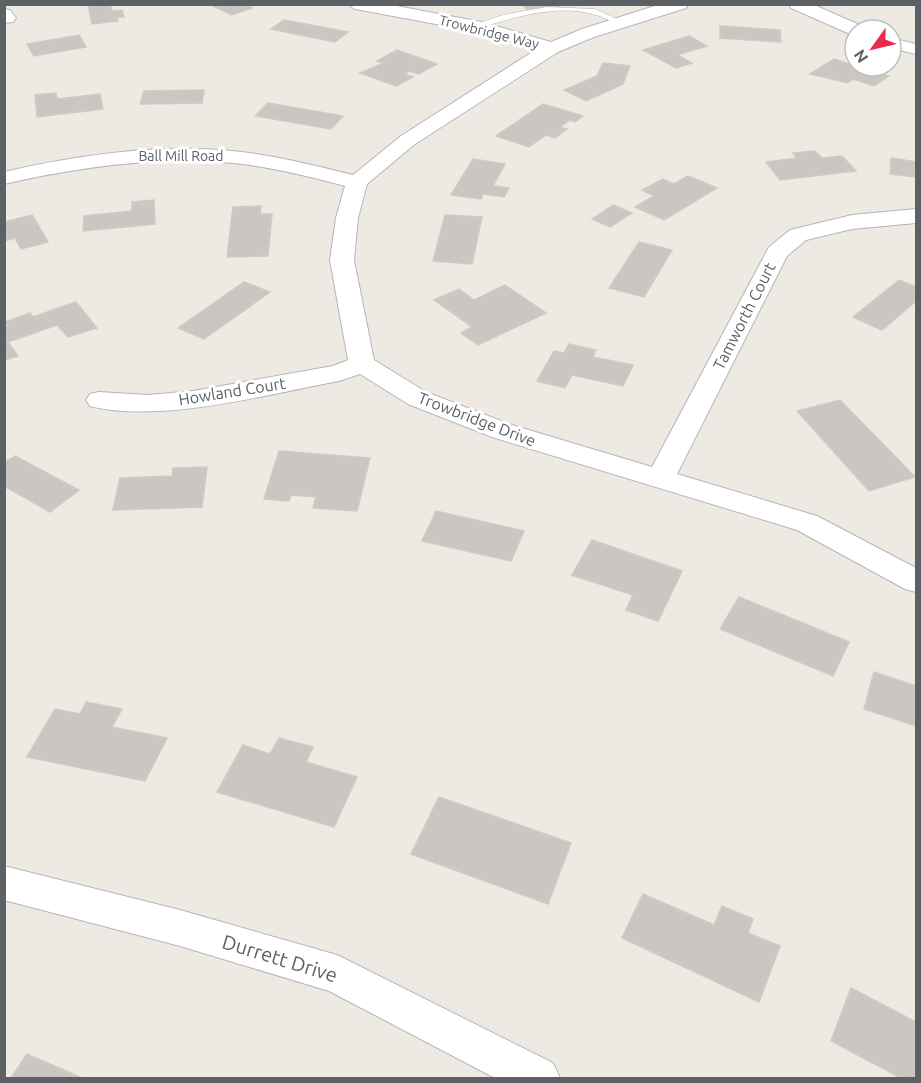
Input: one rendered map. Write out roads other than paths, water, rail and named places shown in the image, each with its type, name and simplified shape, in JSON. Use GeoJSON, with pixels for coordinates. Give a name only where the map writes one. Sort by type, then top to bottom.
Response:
{"type":"FeatureCollection","features":[{"type":"Feature","properties":{"kind":"street","name":"Trowbridge Way"},"geometry":{"type":"LineString","coordinates":[[355,4],[475,26],[552,48]]}},
{"type":"Feature","properties":{"kind":"street"},"geometry":{"type":"LineString","coordinates":[[362,364],[342,260],[347,218],[357,182],[408,140],[552,48],[622,22],[680,4]]}},
{"type":"Feature","properties":{"kind":"street"},"geometry":{"type":"LineString","coordinates":[[797,4],[843,24]]}},
{"type":"Feature","properties":{"kind":"street","name":"Ball Mill Road"},"geometry":{"type":"LineString","coordinates":[[4,178],[58,165],[121,157],[187,154],[232,157],[287,165],[357,182]]}},
{"type":"Feature","properties":{"kind":"street","name":"Tamworth Court"},"geometry":{"type":"LineString","coordinates":[[660,479],[777,252],[798,235],[852,222],[916,216]]}},
{"type":"Feature","properties":{"kind":"street","name":"Howland Court"},"geometry":{"type":"LineString","coordinates":[[99,400],[148,404],[193,399],[339,373],[362,364]]}},
{"type":"Feature","properties":{"kind":"street","name":"Trowbridge Drive"},"geometry":{"type":"LineString","coordinates":[[362,364],[417,398],[502,431],[807,523],[916,581]]}},
{"type":"Feature","properties":{"kind":"street","name":"Durrett Drive"},"geometry":{"type":"LineString","coordinates":[[4,883],[180,928],[337,974],[538,1078]]}},
{"type":"Feature","properties":{"kind":"lane"},"geometry":{"type":"LineString","coordinates":[[475,26],[505,16],[576,10],[593,11],[622,22]]}}]}
